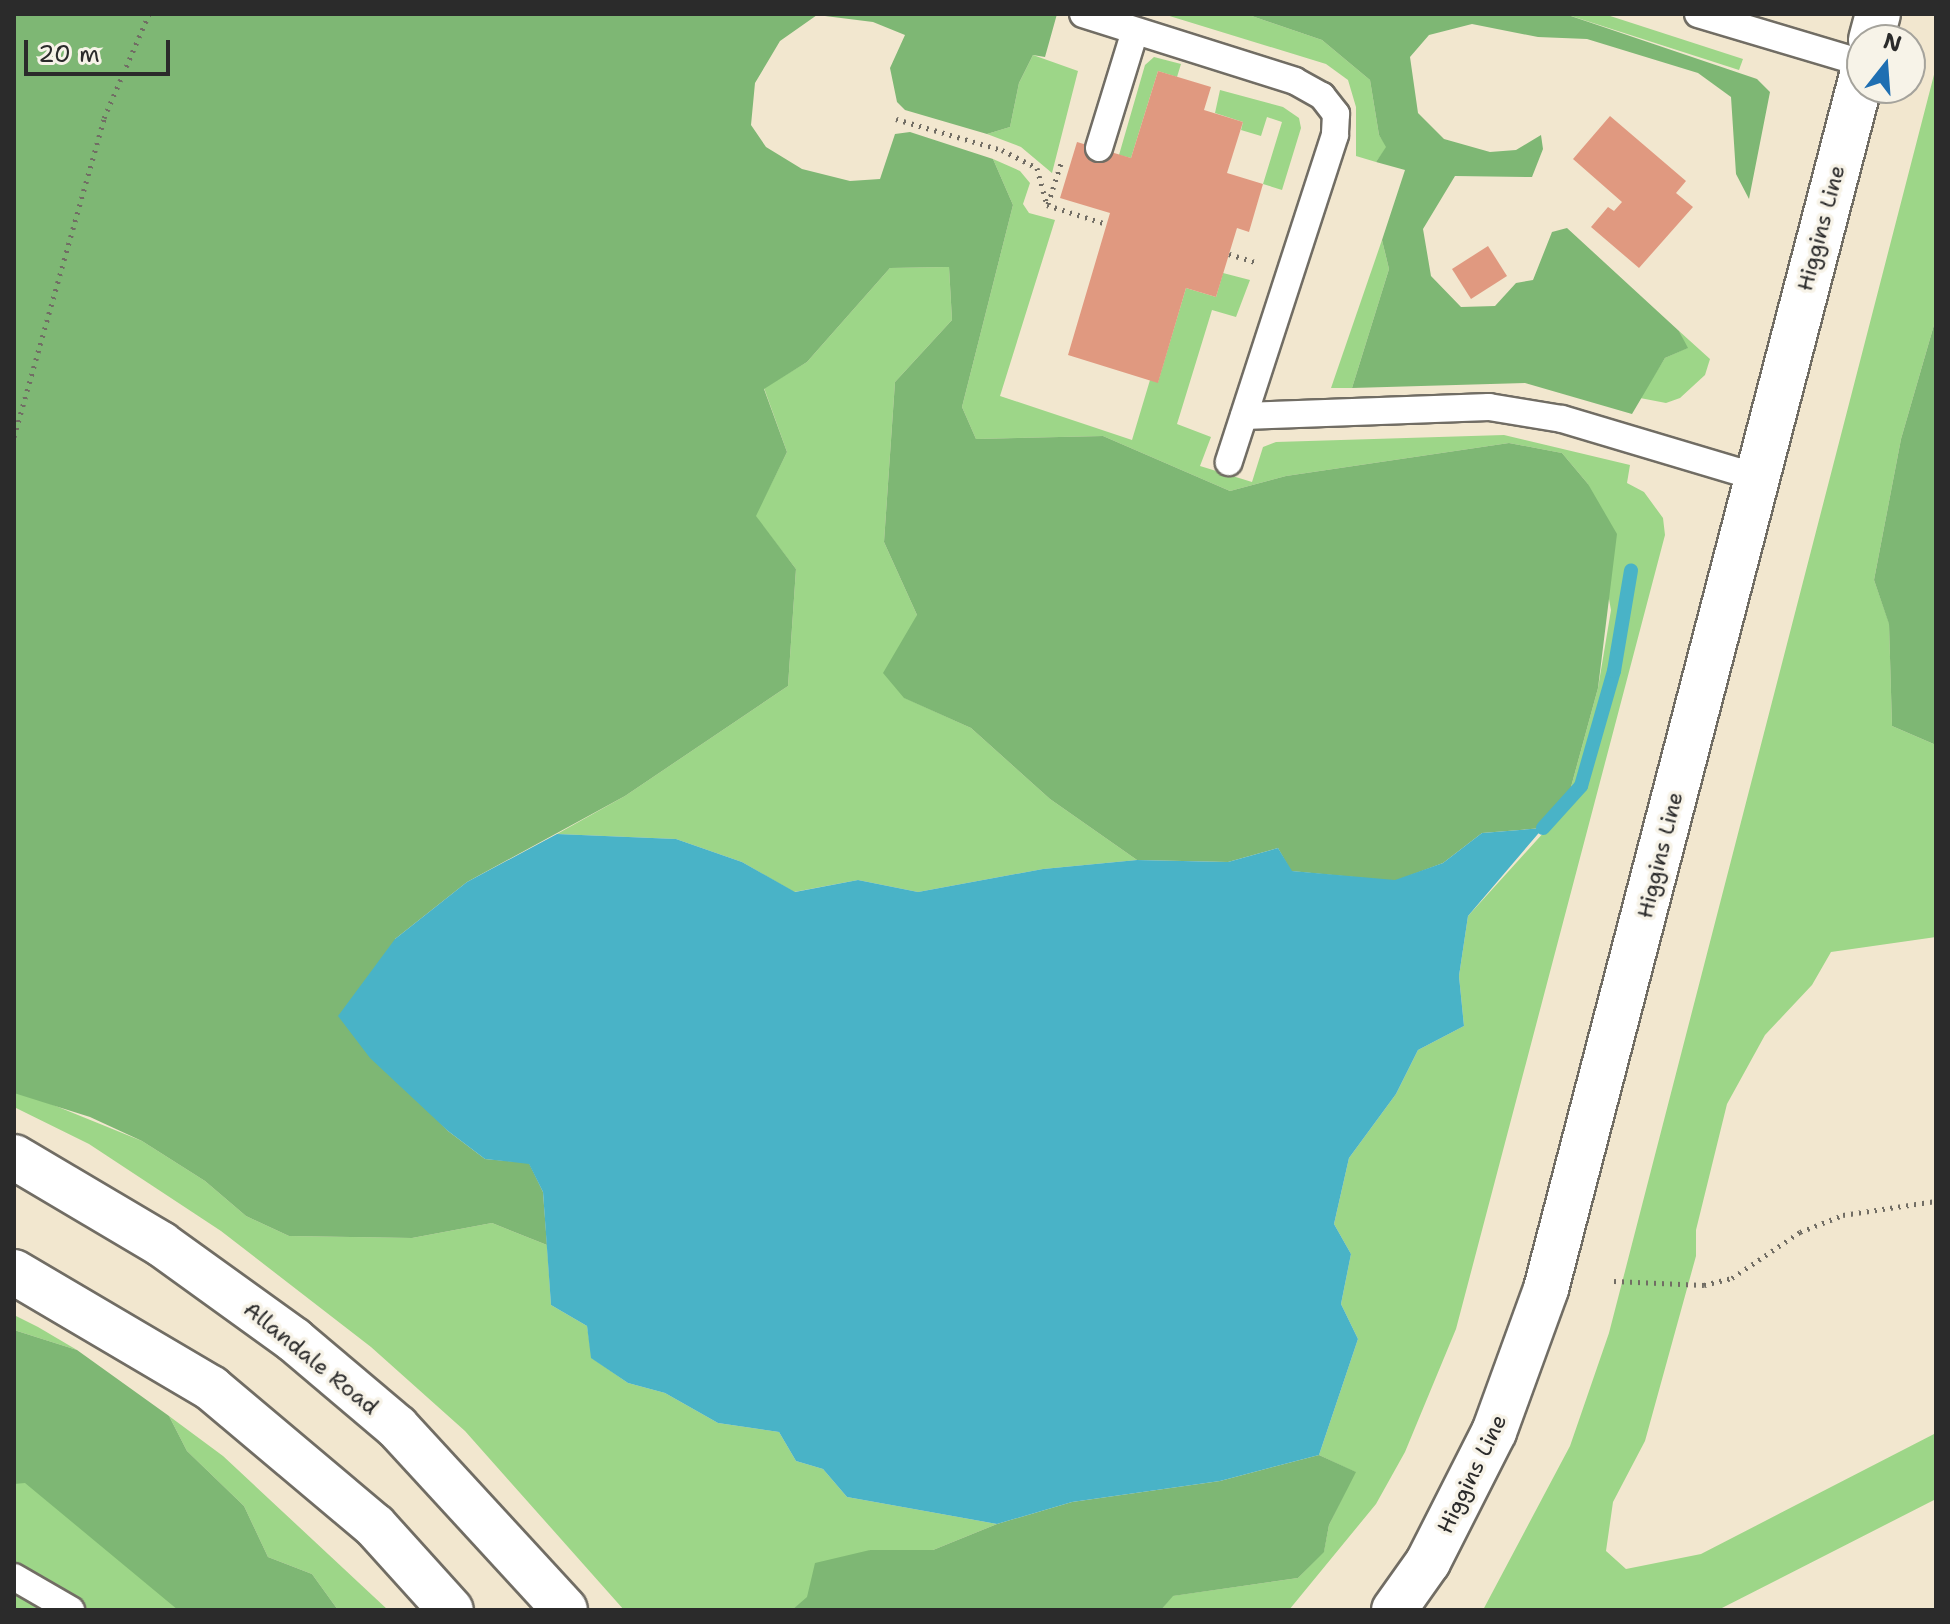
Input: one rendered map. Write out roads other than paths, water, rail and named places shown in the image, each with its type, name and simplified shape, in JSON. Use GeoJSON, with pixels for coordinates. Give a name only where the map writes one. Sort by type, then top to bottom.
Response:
{"type":"FeatureCollection","features":[{"type":"Feature","properties":{"kind":"street","name":"Higgins Line"},"geometry":{"type":"LineString","coordinates":[[1394,1610],[1428,1562],[1494,1432],[1546,1289],[1854,104]]}},
{"type":"Feature","properties":{"kind":"street","name":"Allandale Road"},"geometry":{"type":"LineString","coordinates":[[14,1157],[161,1244],[294,1340],[397,1427],[565,1610]]}},
{"type":"Feature","properties":{"kind":"street"},"geometry":{"type":"LineString","coordinates":[[14,1272],[211,1388],[375,1526],[451,1610]]}},
{"type":"Feature","properties":{"kind":"lane"},"geometry":{"type":"LineString","coordinates":[[1083,14],[1295,81],[1322,96],[1336,114],[1335,135],[1229,462]]}},
{"type":"Feature","properties":{"kind":"lane"},"geometry":{"type":"LineString","coordinates":[[1698,14],[1846,58]]}},
{"type":"Feature","properties":{"kind":"lane"},"geometry":{"type":"LineString","coordinates":[[1099,148],[1135,31]]}},
{"type":"Feature","properties":{"kind":"lane"},"geometry":{"type":"LineString","coordinates":[[1244,416],[1489,407],[1562,419],[1757,477]]}},
{"type":"Feature","properties":{"kind":"lane"},"geometry":{"type":"LineString","coordinates":[[14,1577],[71,1610]]}},
{"type":"Feature","properties":{"kind":"water"},"geometry":{"type":"Polygon","coordinates":[[[1543,828],[1468,916],[1459,976],[1464,1026],[1418,1050],[1396,1094],[1349,1158],[1334,1224],[1351,1254],[1341,1304],[1358,1339],[1319,1455],[1220,1481],[1072,1502],[997,1524],[847,1497],[823,1469],[796,1461],[779,1432],[718,1423],[665,1393],[628,1383],[591,1358],[587,1326],[551,1305],[543,1192],[529,1164],[485,1159],[448,1131],[370,1058],[338,1016],[395,939],[467,882],[557,834],[676,839],[742,862],[795,892],[858,880],[918,892],[1043,869],[1137,860],[1228,862],[1278,848],[1292,871],[1395,880],[1443,863],[1482,833],[1543,828]]]}},
{"type":"Feature","properties":{"kind":"waterway"},"geometry":{"type":"LineString","coordinates":[[1543,828],[1581,786],[1614,671],[1631,570]]}}]}
